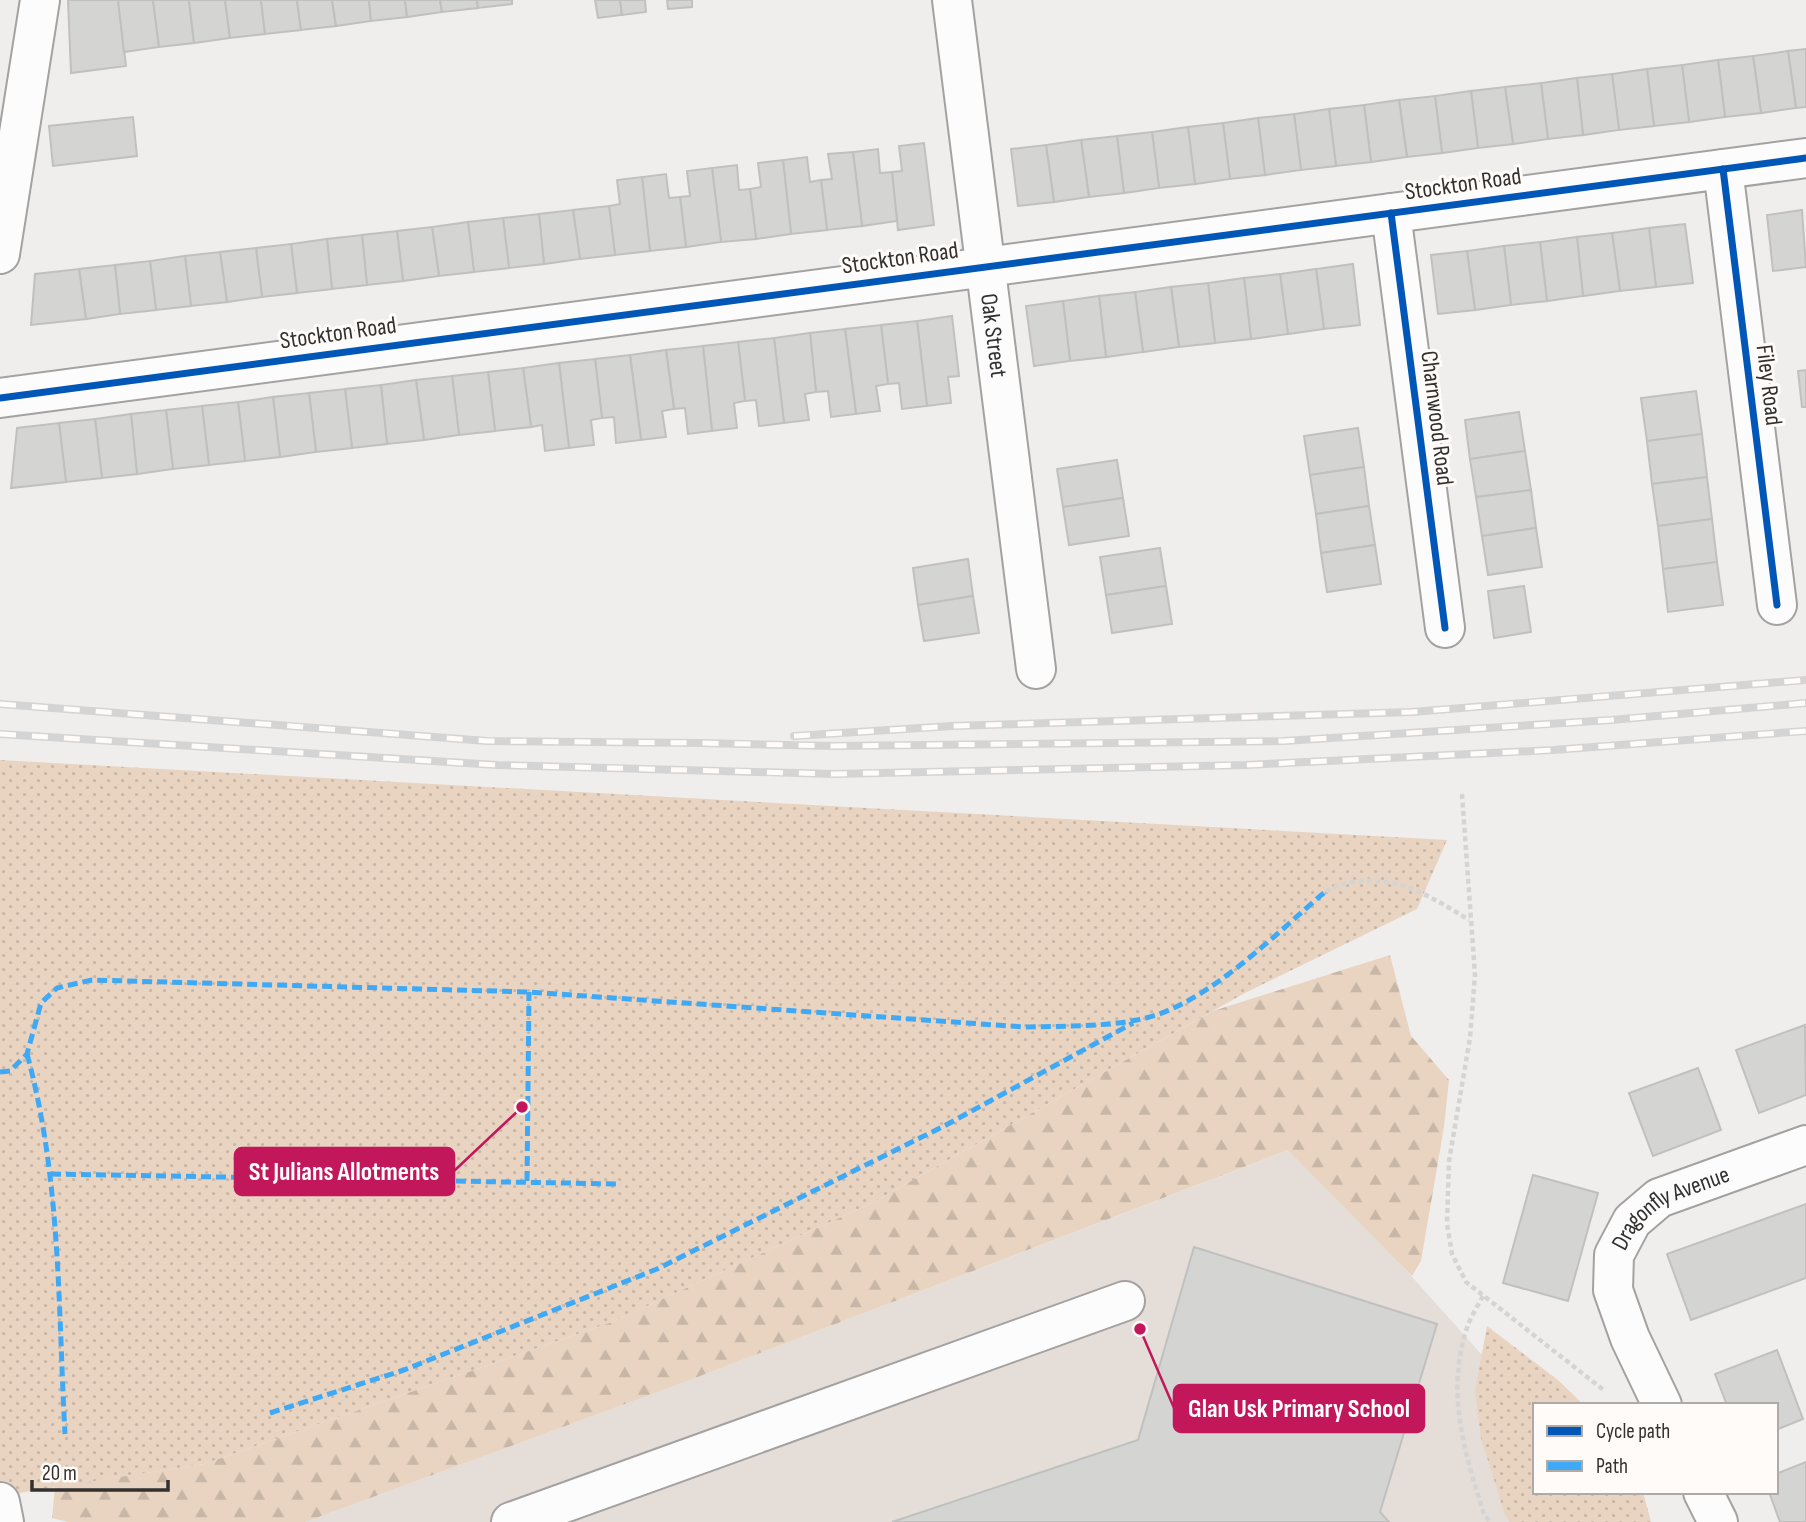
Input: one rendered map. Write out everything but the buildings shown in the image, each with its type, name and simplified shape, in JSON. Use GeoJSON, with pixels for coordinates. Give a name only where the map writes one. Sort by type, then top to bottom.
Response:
{"type":"FeatureCollection","features":[{"type":"Feature","properties":{"kind":"street"},"geometry":{"type":"LineString","coordinates":[[0,254],[40,0]]}},
{"type":"Feature","properties":{"kind":"street","name":"Oak Street"},"geometry":{"type":"LineString","coordinates":[[952,0],[1036,669]]}},
{"type":"Feature","properties":{"kind":"street","name":"Stockton Road"},"geometry":{"type":"LineString","coordinates":[[0,398],[1806,158]]}},
{"type":"Feature","properties":{"kind":"street","name":"Filey Road"},"geometry":{"type":"LineString","coordinates":[[1723,169],[1777,605]]}},
{"type":"Feature","properties":{"kind":"street","name":"Charnwood Road"},"geometry":{"type":"LineString","coordinates":[[1391,214],[1445,628]]}},
{"type":"Feature","properties":{"kind":"street","name":"Dragonfly Avenue"},"geometry":{"type":"LineString","coordinates":[[1661,1403],[1630,1338],[1613,1290],[1614,1255],[1632,1221],[1658,1198],[1806,1145]]}},
{"type":"Feature","properties":{"kind":"street"},"geometry":{"type":"LineString","coordinates":[[511,1522],[1125,1301]]}},
{"type":"Feature","properties":{"kind":"street"},"geometry":{"type":"LineString","coordinates":[[1704,1494],[1718,1522]]}},
{"type":"Feature","properties":{"kind":"street"},"geometry":{"type":"LineString","coordinates":[[0,1502],[4,1522]]}},
{"type":"Feature","properties":{"kind":"path"},"geometry":{"type":"LineString","coordinates":[[1462,794],[1469,921],[1475,975],[1470,1038],[1449,1161],[1447,1224],[1452,1254],[1466,1282],[1610,1396]]}},
{"type":"Feature","properties":{"kind":"path"},"geometry":{"type":"LineString","coordinates":[[1326,891],[1351,882],[1388,881],[1432,897],[1469,921]]}},
{"type":"Feature","properties":{"kind":"path"},"geometry":{"type":"LineString","coordinates":[[1483,1296],[1468,1324],[1457,1391],[1460,1430],[1483,1514],[1490,1522]]}},
{"type":"Feature","properties":{"kind":"shaded area"},"geometry":{"type":"Polygon","coordinates":[[[1289,1150],[1396,1259],[1533,1412],[1533,1494],[1539,1494],[1594,1522],[305,1522],[682,1383],[1289,1150]]]}},
{"type":"Feature","properties":{"kind":"green space"},"geometry":{"type":"Polygon","coordinates":[[[0,760],[1447,840],[1417,909],[1243,994],[874,1202],[612,1322],[204,1464],[0,1496],[0,760]]]}},
{"type":"Feature","properties":{"kind":"green space"},"geometry":{"type":"Polygon","coordinates":[[[1390,955],[1411,1036],[1449,1080],[1444,1127],[1421,1261],[1412,1276],[1288,1150],[682,1383],[305,1522],[68,1522],[52,1518],[55,1487],[204,1464],[612,1322],[874,1202],[1213,1011],[1390,955]]]}},
{"type":"Feature","properties":{"kind":"green space"},"geometry":{"type":"Polygon","coordinates":[[[1487,1326],[1558,1380],[1582,1403],[1533,1403],[1533,1494],[1644,1494],[1651,1522],[1510,1522],[1505,1515],[1481,1438],[1475,1392],[1487,1326]]]}},
{"type":"Feature","properties":{"kind":"railway"},"geometry":{"type":"LineString","coordinates":[[794,736],[952,726],[1412,712],[1806,680]]}},
{"type":"Feature","properties":{"kind":"railway"},"geometry":{"type":"LineString","coordinates":[[0,704],[487,741],[835,746],[1284,741],[1611,720],[1806,703]]}},
{"type":"Feature","properties":{"kind":"railway"},"geometry":{"type":"LineString","coordinates":[[0,734],[497,765],[834,774],[1246,765],[1553,750],[1806,731]]}},
{"type":"Feature","properties":{"kind":"marked path"},"geometry":{"type":"LineString","coordinates":[[0,1072],[10,1071],[27,1054],[41,1003],[57,988],[92,980],[529,992],[1024,1027],[1123,1022],[1162,1013],[1213,986],[1326,891]]}},
{"type":"Feature","properties":{"kind":"marked path"},"geometry":{"type":"LineString","coordinates":[[527,1181],[529,992]]}},
{"type":"Feature","properties":{"kind":"marked path"},"geometry":{"type":"LineString","coordinates":[[270,1413],[404,1370],[657,1269],[946,1125],[1133,1023]]}},
{"type":"Feature","properties":{"kind":"marked path"},"geometry":{"type":"LineString","coordinates":[[27,1054],[38,1101],[52,1195],[65,1434]]}},
{"type":"Feature","properties":{"kind":"marked path"},"geometry":{"type":"LineString","coordinates":[[51,1174],[621,1184]]}},
{"type":"Feature","properties":{"kind":"cycle path"},"geometry":{"type":"LineString","coordinates":[[0,398],[1806,158]]}},
{"type":"Feature","properties":{"kind":"cycle path"},"geometry":{"type":"LineString","coordinates":[[1723,169],[1777,605]]}},
{"type":"Feature","properties":{"kind":"cycle path"},"geometry":{"type":"LineString","coordinates":[[1391,213],[1445,628]]}},
{"type":"Feature","properties":{"kind":"place","name":"St Julians Allotments"},"geometry":{"type":"Point","coordinates":[522,1107]}},
{"type":"Feature","properties":{"kind":"place","name":"Glan Usk Primary School"},"geometry":{"type":"Point","coordinates":[1140,1329]}}]}
